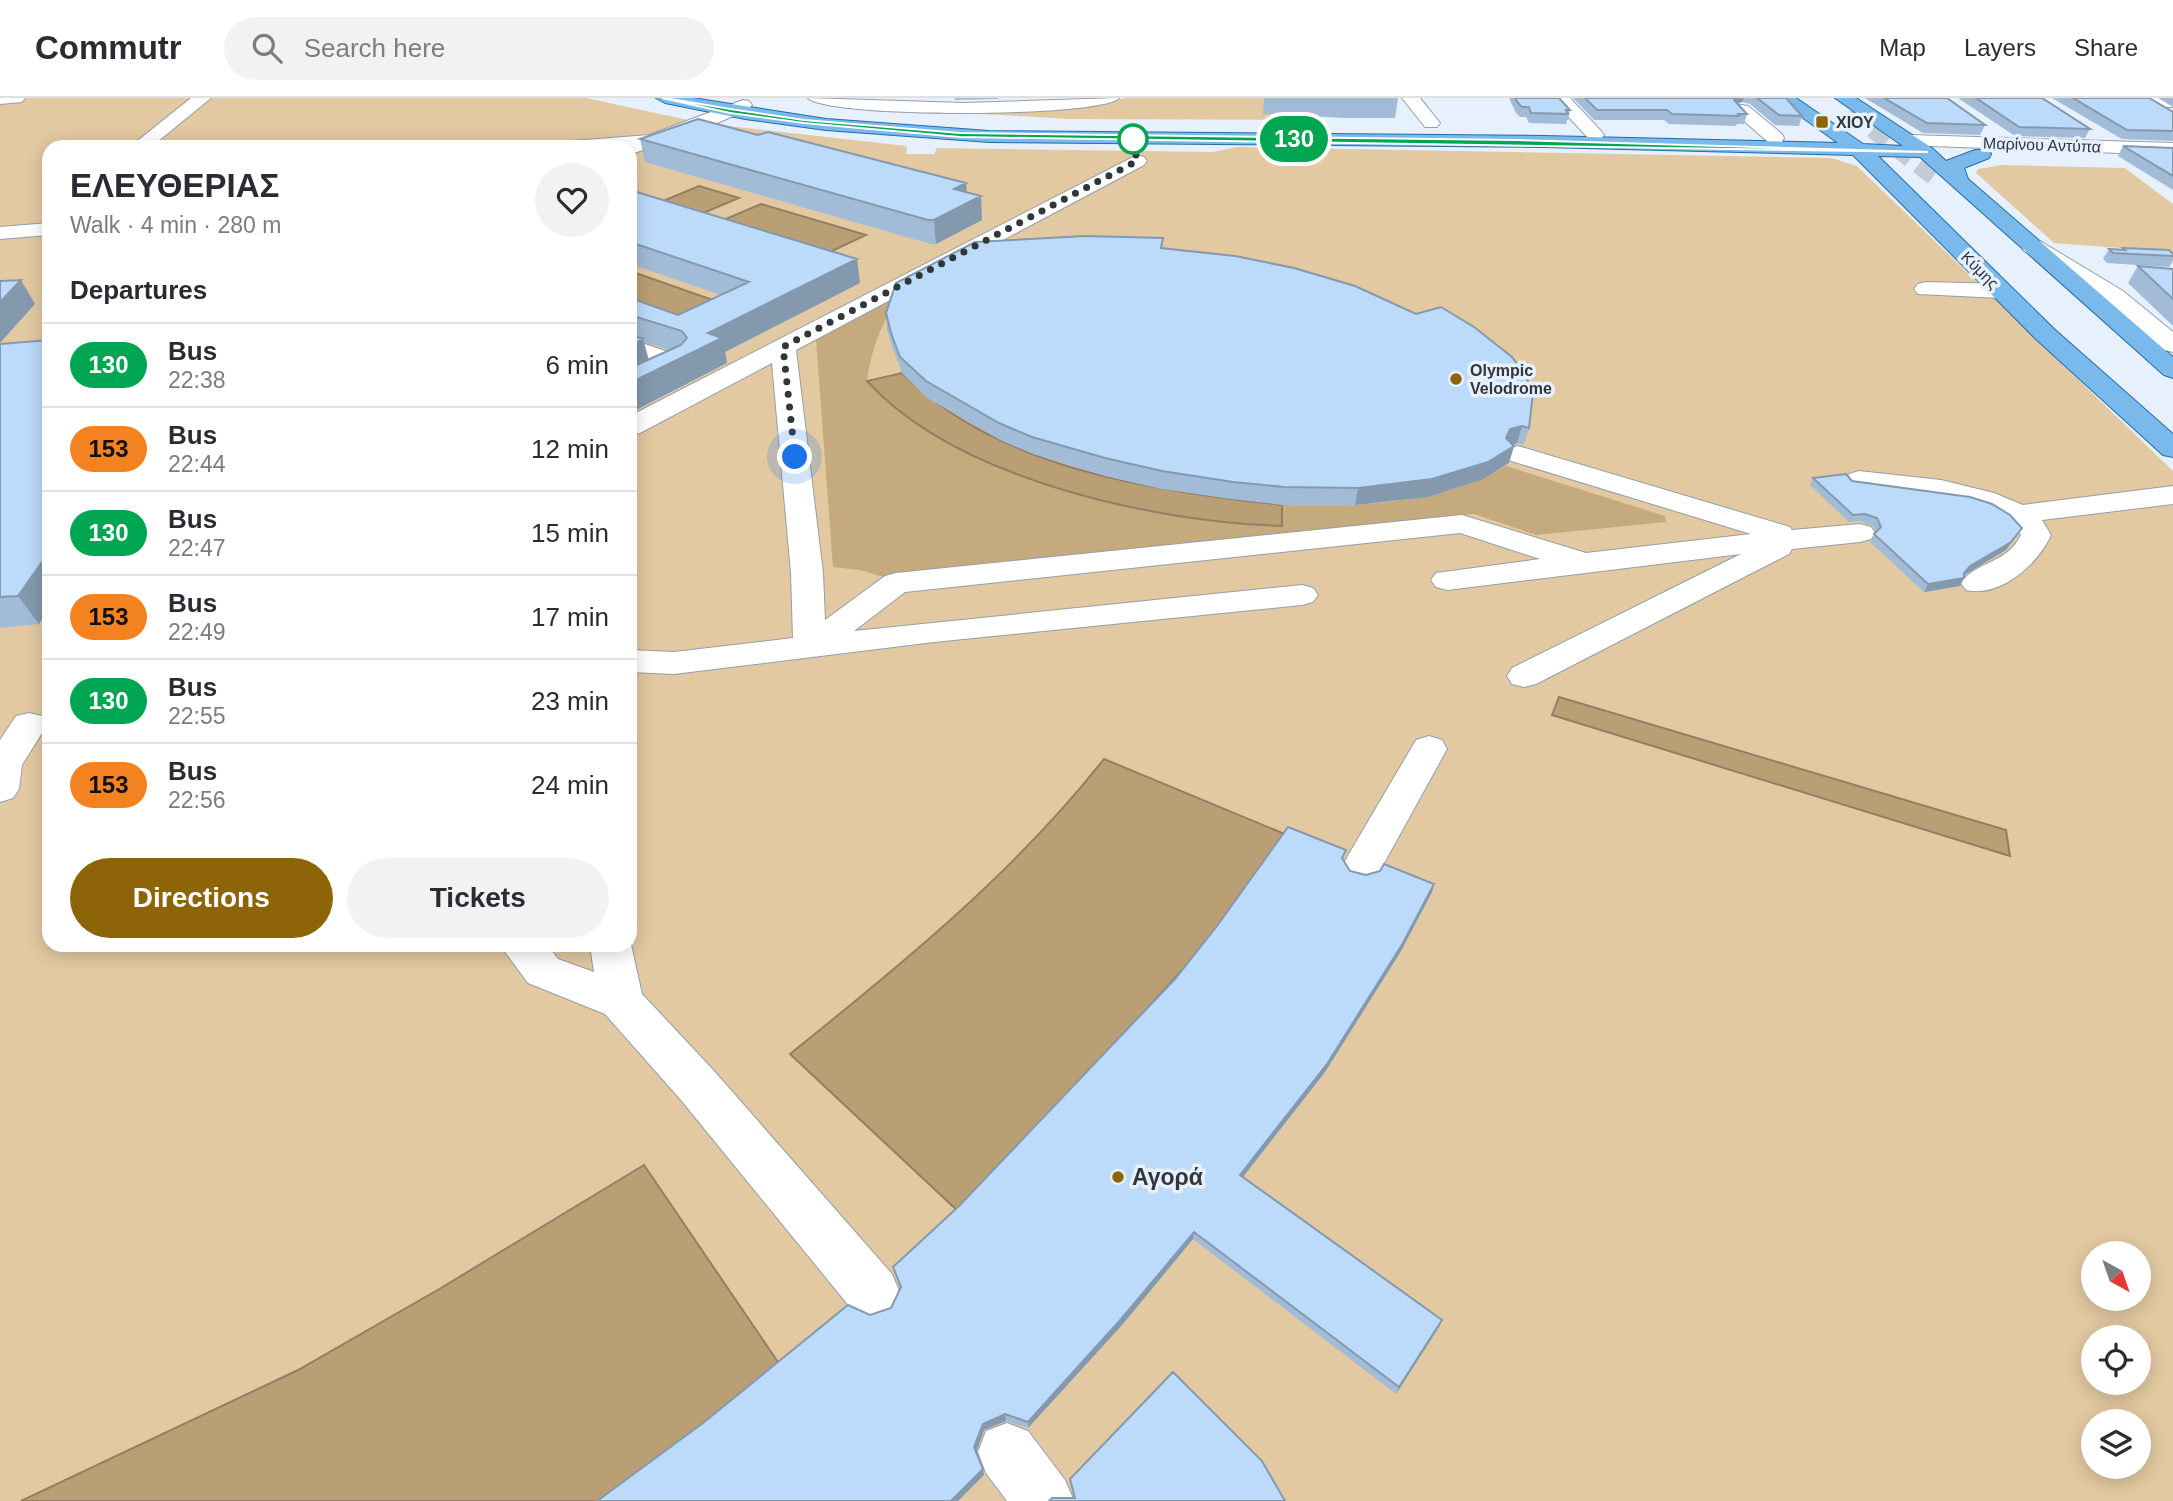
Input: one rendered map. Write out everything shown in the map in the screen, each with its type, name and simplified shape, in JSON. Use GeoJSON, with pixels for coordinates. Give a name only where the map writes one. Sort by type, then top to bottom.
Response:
{"type":"FeatureCollection","features":[{"type":"Feature","properties":{"kind":"main road"},"geometry":{"type":"LineString","coordinates":[[665,98],[853,127],[1004,137],[1852,144],[1918,147]]}},
{"type":"Feature","properties":{"kind":"main road"},"geometry":{"type":"LineString","coordinates":[[708,98],[736,108],[862,121],[1008,130],[1775,138],[1825,118],[1847,105],[1918,147],[2173,370]]}},
{"type":"Feature","properties":{"kind":"main road"},"geometry":{"type":"LineString","coordinates":[[1784,98],[1825,118]]}},
{"type":"Feature","properties":{"kind":"main road"},"geometry":{"type":"LineString","coordinates":[[1808,98],[1852,144]]}},
{"type":"Feature","properties":{"kind":"main road","name":"Κύμης"},"geometry":{"type":"LineString","coordinates":[[1852,144],[2001,291],[2173,449]]}},
{"type":"Feature","properties":{"kind":"main road"},"geometry":{"type":"LineString","coordinates":[[1959,182],[1953,165],[1982,154]]}},
{"type":"Feature","properties":{"kind":"main road","name":"Κύμης"},"geometry":{"type":"LineString","coordinates":[[2173,394],[1923,176],[2065,335],[2173,432]]}},
{"type":"Feature","properties":{"kind":"street"},"geometry":{"type":"LineString","coordinates":[[0,99],[16,98]]}},
{"type":"Feature","properties":{"kind":"street"},"geometry":{"type":"LineString","coordinates":[[148,140],[202,98]]}},
{"type":"Feature","properties":{"kind":"street"},"geometry":{"type":"LineString","coordinates":[[817,98],[1051,104],[1110,98]]}},
{"type":"Feature","properties":{"kind":"street"},"geometry":{"type":"LineString","coordinates":[[1411,98],[1431,123]]}},
{"type":"Feature","properties":{"kind":"street"},"geometry":{"type":"LineString","coordinates":[[1560,98],[1595,135]]}},
{"type":"Feature","properties":{"kind":"street"},"geometry":{"type":"LineString","coordinates":[[2145,100],[2173,102]]}},
{"type":"Feature","properties":{"kind":"street"},"geometry":{"type":"LineString","coordinates":[[2145,100],[2173,116]]}},
{"type":"Feature","properties":{"kind":"street"},"geometry":{"type":"LineString","coordinates":[[637,145],[700,124],[736,108]]}},
{"type":"Feature","properties":{"kind":"street"},"geometry":{"type":"LineString","coordinates":[[1742,110],[1775,138]]}},
{"type":"Feature","properties":{"kind":"street"},"geometry":{"type":"LineString","coordinates":[[1980,123],[2010,144]]}},
{"type":"Feature","properties":{"kind":"street"},"geometry":{"type":"LineString","coordinates":[[2082,125],[2118,147]]}},
{"type":"Feature","properties":{"kind":"street"},"geometry":{"type":"LineString","coordinates":[[637,142],[649,141]]}},
{"type":"Feature","properties":{"kind":"street","name":"Μαρίνου Αντύπα"},"geometry":{"type":"LineString","coordinates":[[1918,147],[2010,144],[2173,149]]}},
{"type":"Feature","properties":{"kind":"street","name":"Μαρίνου Αντύπα"},"geometry":{"type":"LineString","coordinates":[[1918,147],[1982,154],[2173,162]]}},
{"type":"Feature","properties":{"kind":"street"},"geometry":{"type":"LineString","coordinates":[[637,423],[1137,161]]}},
{"type":"Feature","properties":{"kind":"street"},"geometry":{"type":"LineString","coordinates":[[0,233],[42,226]]}},
{"type":"Feature","properties":{"kind":"street"},"geometry":{"type":"LineString","coordinates":[[2032,246],[2115,296],[2173,345]]}},
{"type":"Feature","properties":{"kind":"street"},"geometry":{"type":"LineString","coordinates":[[2073,270],[2123,274]]}},
{"type":"Feature","properties":{"kind":"street"},"geometry":{"type":"LineString","coordinates":[[1926,289],[2001,291]]}},
{"type":"Feature","properties":{"kind":"street"},"geometry":{"type":"LineString","coordinates":[[783,347],[807,573],[810,649]]}},
{"type":"Feature","properties":{"kind":"street"},"geometry":{"type":"LineString","coordinates":[[637,349],[677,363],[654,376]]}},
{"type":"Feature","properties":{"kind":"street"},"geometry":{"type":"LineString","coordinates":[[1518,454],[1795,538]]}},
{"type":"Feature","properties":{"kind":"street"},"geometry":{"type":"LineString","coordinates":[[1859,480],[1889,480],[1932,487],[1972,497],[2020,514],[2036,535],[2031,549],[2018,563],[1977,583]]}},
{"type":"Feature","properties":{"kind":"street"},"geometry":{"type":"LineString","coordinates":[[2020,514],[2173,495]]}},
{"type":"Feature","properties":{"kind":"street"},"geometry":{"type":"LineString","coordinates":[[810,649],[896,583],[1462,524],[1586,563]]}},
{"type":"Feature","properties":{"kind":"street"},"geometry":{"type":"LineString","coordinates":[[1447,580],[1795,538],[1860,533]]}},
{"type":"Feature","properties":{"kind":"street"},"geometry":{"type":"LineString","coordinates":[[1524,676],[1795,538]]}},
{"type":"Feature","properties":{"kind":"street"},"geometry":{"type":"LineString","coordinates":[[637,661],[665,663],[810,649],[933,632],[1302,595]]}},
{"type":"Feature","properties":{"kind":"street"},"geometry":{"type":"LineString","coordinates":[[0,789],[3,764],[26,726]]}},
{"type":"Feature","properties":{"kind":"street"},"geometry":{"type":"LineString","coordinates":[[1363,865],[1429,749]]}},
{"type":"Feature","properties":{"kind":"street"},"geometry":{"type":"LineString","coordinates":[[527,952],[542,971],[621,1001],[698,1086],[873,1293]]}},
{"type":"Feature","properties":{"kind":"street"},"geometry":{"type":"LineString","coordinates":[[612,952],[621,1001]]}},
{"type":"Feature","properties":{"kind":"street"},"geometry":{"type":"LineString","coordinates":[[1007,1452],[1044,1501]]}},
{"type":"Feature","properties":{"kind":"shaded area"},"geometry":{"type":"Polygon","coordinates":[[[0,98],[586,98],[693,121],[699,131],[719,125],[907,146],[906,154],[934,154],[937,148],[1213,152],[1237,147],[1831,158],[1857,166],[2173,471],[2173,1501],[0,1501],[0,98]]]}},
{"type":"Feature","properties":{"kind":"shaded area"},"geometry":{"type":"Polygon","coordinates":[[[1127,98],[1294,98],[1305,120],[1069,119],[946,112],[1103,102],[1127,98]]]}},
{"type":"Feature","properties":{"kind":"shaded area"},"geometry":{"type":"Polygon","coordinates":[[[2002,165],[2125,168],[2173,204],[2173,252],[2054,243],[1976,173],[1978,169],[2002,165]]]}},
{"type":"Feature","properties":{"kind":"shaded area"},"geometry":{"type":"Polygon","coordinates":[[[699,186],[739,198],[687,220],[646,208],[699,186]]]}},
{"type":"Feature","properties":{"kind":"shaded area"},"geometry":{"type":"Polygon","coordinates":[[[761,204],[866,235],[815,259],[709,226],[761,204]]]}},
{"type":"Feature","properties":{"kind":"shaded area"},"geometry":{"type":"Polygon","coordinates":[[[637,273],[724,304],[671,329],[637,317],[637,273]]]}},
{"type":"Feature","properties":{"kind":"shaded area"},"geometry":{"type":"Polygon","coordinates":[[[906,290],[880,332],[867,381],[905,415],[951,444],[1003,469],[1059,489],[1175,515],[1230,523],[1281,526],[1282,505],[1397,501],[1453,489],[1506,466],[1665,516],[1666,522],[1536,535],[1474,514],[884,577],[833,567],[816,340],[906,290]]]}},
{"type":"Feature","properties":{"kind":"shaded area"},"geometry":{"type":"Polygon","coordinates":[[[902,373],[941,406],[984,432],[1031,453],[1080,470],[1130,482],[1181,492],[1282,505],[1282,526],[1231,523],[1117,504],[1060,489],[1003,469],[951,444],[905,415],[867,381],[902,373]]]}},
{"type":"Feature","properties":{"kind":"shaded area"},"geometry":{"type":"Polygon","coordinates":[[[1559,697],[2006,830],[2010,856],[1552,715],[1559,697]]]}},
{"type":"Feature","properties":{"kind":"shaded area"},"geometry":{"type":"Polygon","coordinates":[[[1104,759],[1287,835],[1216,933],[960,1213],[790,1054],[915,951],[995,879],[1070,800],[1104,759]]]}},
{"type":"Feature","properties":{"kind":"shaded area"},"geometry":{"type":"Polygon","coordinates":[[[644,1165],[782,1368],[611,1501],[21,1501],[298,1370],[441,1288],[644,1165]]]}},
{"type":"Feature","properties":{"kind":"building"},"geometry":{"type":"Polygon","coordinates":[[[1515,98],[1559,98],[1570,110],[1566,110],[1568,114],[1531,113],[1529,107],[1522,107],[1515,98]]]}},
{"type":"Feature","properties":{"kind":"building"},"geometry":{"type":"Polygon","coordinates":[[[1585,98],[1735,98],[1747,114],[1738,114],[1739,116],[1672,114],[1667,110],[1597,110],[1585,98]]]}},
{"type":"Feature","properties":{"kind":"building"},"geometry":{"type":"Polygon","coordinates":[[[1757,98],[1786,98],[1802,116],[1779,115],[1757,98]]]}},
{"type":"Feature","properties":{"kind":"building"},"geometry":{"type":"Polygon","coordinates":[[[1884,98],[1947,98],[1985,125],[1927,123],[1884,98]]]}},
{"type":"Feature","properties":{"kind":"building"},"geometry":{"type":"Polygon","coordinates":[[[1976,98],[2042,98],[2090,129],[2019,127],[1976,98]]]}},
{"type":"Feature","properties":{"kind":"building"},"geometry":{"type":"Polygon","coordinates":[[[2073,98],[2149,98],[2173,112],[2173,131],[2127,130],[2073,98]]]}},
{"type":"Feature","properties":{"kind":"building"},"geometry":{"type":"Polygon","coordinates":[[[698,119],[758,135],[768,132],[966,183],[954,189],[981,196],[934,220],[928,220],[640,139],[698,119]]]}},
{"type":"Feature","properties":{"kind":"building"},"geometry":{"type":"Polygon","coordinates":[[[2123,146],[2173,148],[2173,176],[2123,146]]]}},
{"type":"Feature","properties":{"kind":"building"},"geometry":{"type":"Polygon","coordinates":[[[637,192],[857,259],[708,333],[722,338],[637,380],[637,365],[681,345],[687,338],[682,331],[637,317],[637,300],[678,315],[749,282],[637,244],[637,192]]]}},
{"type":"Feature","properties":{"kind":"building"},"geometry":{"type":"Polygon","coordinates":[[[1085,236],[1163,238],[1161,248],[1235,256],[1294,268],[1355,286],[1416,314],[1441,307],[1474,327],[1512,357],[1526,376],[1533,393],[1529,428],[1522,426],[1510,429],[1506,438],[1514,446],[1488,462],[1432,479],[1358,488],[1284,487],[1233,482],[1162,471],[1032,437],[999,423],[926,381],[900,357],[886,313],[896,283],[975,242],[1085,236]]]}},
{"type":"Feature","properties":{"kind":"building"},"geometry":{"type":"Polygon","coordinates":[[[2123,248],[2169,250],[2173,256],[2113,253],[2109,249],[2125,250],[2123,248]]]}},
{"type":"Feature","properties":{"kind":"building"},"geometry":{"type":"Polygon","coordinates":[[[2138,266],[2173,269],[2173,299],[2138,266]]]}},
{"type":"Feature","properties":{"kind":"building"},"geometry":{"type":"Polygon","coordinates":[[[21,280],[0,302],[0,281],[21,280]]]}},
{"type":"Feature","properties":{"kind":"building"},"geometry":{"type":"Polygon","coordinates":[[[42,341],[42,562],[18,596],[0,597],[0,344],[42,341]]]}},
{"type":"Feature","properties":{"kind":"building"},"geometry":{"type":"Polygon","coordinates":[[[1846,474],[1852,481],[1970,497],[1992,504],[2010,515],[2022,528],[2011,542],[1970,566],[1964,573],[1964,578],[1928,584],[1874,534],[1881,527],[1877,518],[1865,514],[1853,515],[1813,478],[1846,474]]]}},
{"type":"Feature","properties":{"kind":"building","name":"Αγορά"},"geometry":{"type":"Polygon","coordinates":[[[1288,827],[1346,850],[1342,858],[1350,871],[1366,875],[1380,871],[1384,864],[1434,884],[1403,943],[1327,1064],[1240,1175],[1442,1320],[1399,1387],[1194,1232],[1122,1318],[1028,1422],[1005,1414],[983,1424],[974,1447],[983,1469],[951,1501],[597,1501],[703,1423],[848,1305],[870,1315],[891,1308],[901,1287],[893,1267],[959,1206],[1175,979],[1288,827]]]}},
{"type":"Feature","properties":{"kind":"building"},"geometry":{"type":"Polygon","coordinates":[[[1173,1372],[1262,1461],[1285,1501],[1049,1501],[1052,1498],[1075,1498],[1070,1479],[1173,1372]]]}},
{"type":"Feature","properties":{"kind":"tunnel"},"geometry":{"type":"LineString","coordinates":[[1850,111],[1934,176]]}},
{"type":"Feature","properties":{"kind":"bus line","name":"130"},"geometry":{"type":"LineString","coordinates":[[665,98],[730,111],[804,121],[887,131],[960,135],[1110,139],[1516,142],[1925,152]]}},
{"type":"Feature","properties":{"kind":"place","name":"ΧΙΟΥ"},"geometry":{"type":"Point","coordinates":[1822,122]}},
{"type":"Feature","properties":{"kind":"place","name":"Olympic Velodrome"},"geometry":{"type":"Point","coordinates":[1456,379]}},
{"type":"Feature","properties":{"kind":"place","name":"Αγορά"},"geometry":{"type":"Point","coordinates":[1118,1177]}},
{"type":"Feature","properties":{"kind":"route"},"geometry":{"type":"LineString","coordinates":[[795,457],[783,347],[1137,161],[1133,139]]}}]}
